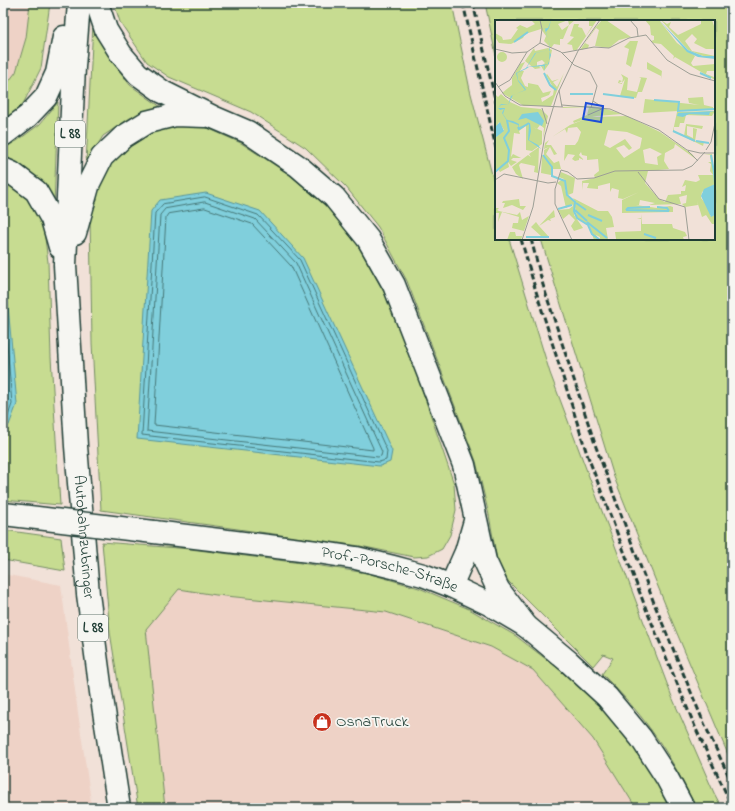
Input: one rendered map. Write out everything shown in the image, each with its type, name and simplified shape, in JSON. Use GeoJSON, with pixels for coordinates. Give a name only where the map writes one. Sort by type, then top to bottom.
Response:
{"type":"FeatureCollection","features":[{"type":"Feature","properties":{"kind":"main road"},"geometry":{"type":"LineString","coordinates":[[3,135],[28,116],[46,97],[57,73],[72,3]]}},
{"type":"Feature","properties":{"kind":"main road","name":"L 88"},"geometry":{"type":"LineString","coordinates":[[65,265],[73,75],[79,3]]}},
{"type":"Feature","properties":{"kind":"main road"},"geometry":{"type":"LineString","coordinates":[[97,3],[106,30],[121,54],[138,74],[163,92],[212,117],[248,132],[298,166],[334,197],[368,239],[394,285],[464,465],[485,561],[498,589],[526,626]]}},
{"type":"Feature","properties":{"kind":"main road"},"geometry":{"type":"LineString","coordinates":[[65,265],[89,183],[102,157],[123,137],[147,122],[175,115],[212,117]]}},
{"type":"Feature","properties":{"kind":"main road"},"geometry":{"type":"LineString","coordinates":[[3,169],[12,173],[36,191],[52,219],[65,265]]}},
{"type":"Feature","properties":{"kind":"main road","name":"Autobahnzubringer"},"geometry":{"type":"LineString","coordinates":[[65,265],[76,446],[88,594],[119,808]]}},
{"type":"Feature","properties":{"kind":"main road","name":"Prof.-Porsche-Straße"},"geometry":{"type":"LineString","coordinates":[[4,514],[356,558],[422,575],[450,586],[489,604],[526,626],[570,662],[608,697],[641,738],[667,778],[683,808]]}},
{"type":"Feature","properties":{"kind":"main road"},"geometry":{"type":"LineString","coordinates":[[450,586],[466,552],[476,518]]}},
{"type":"Feature","properties":{"kind":"shaded area"},"geometry":{"type":"Polygon","coordinates":[[[3,3],[30,3],[26,38],[16,72],[3,89],[3,3]]]}},
{"type":"Feature","properties":{"kind":"shaded area"},"geometry":{"type":"Polygon","coordinates":[[[3,574],[61,585],[92,808],[3,808],[3,574]]]}},
{"type":"Feature","properties":{"kind":"shaded area"},"geometry":{"type":"Polygon","coordinates":[[[118,577],[216,595],[386,612],[491,647],[533,670],[593,739],[636,808],[150,808],[118,577]]]}},
{"type":"Feature","properties":{"kind":"green space"},"geometry":{"type":"Polygon","coordinates":[[[30,3],[50,3],[41,68],[20,110],[3,122],[3,89],[16,72],[26,38],[30,3]]]}},
{"type":"Feature","properties":{"kind":"green space"},"geometry":{"type":"Polygon","coordinates":[[[114,3],[452,3],[470,90],[495,186],[495,240],[509,240],[550,373],[672,697],[722,808],[696,808],[658,739],[634,708],[602,674],[613,658],[603,654],[593,666],[508,581],[497,560],[489,515],[476,461],[407,281],[378,227],[346,187],[306,148],[251,112],[169,77],[147,62],[120,22],[114,3]]]}},
{"type":"Feature","properties":{"kind":"green space"},"geometry":{"type":"Polygon","coordinates":[[[485,3],[732,3],[732,764],[671,619],[614,477],[541,240],[715,240],[715,20],[495,20],[495,51],[485,3]]]}},
{"type":"Feature","properties":{"kind":"green space"},"geometry":{"type":"Polygon","coordinates":[[[93,23],[107,54],[130,85],[161,107],[130,118],[103,136],[86,164],[93,23]]]}},
{"type":"Feature","properties":{"kind":"green space"},"geometry":{"type":"Polygon","coordinates":[[[58,102],[54,205],[3,159],[3,147],[17,141],[40,124],[58,102]]]}},
{"type":"Feature","properties":{"kind":"green space"},"geometry":{"type":"Polygon","coordinates":[[[177,124],[205,127],[241,143],[290,175],[324,204],[357,244],[385,294],[408,348],[454,484],[456,510],[450,535],[442,549],[428,556],[414,557],[360,546],[101,510],[92,343],[90,215],[98,184],[109,162],[150,129],[177,124]]]}},
{"type":"Feature","properties":{"kind":"green space"},"geometry":{"type":"Polygon","coordinates":[[[3,180],[27,198],[43,223],[48,262],[51,357],[60,505],[3,500],[3,180]]]}},
{"type":"Feature","properties":{"kind":"green space"},"geometry":{"type":"Polygon","coordinates":[[[3,530],[61,538],[65,571],[3,560],[3,530]]]}},
{"type":"Feature","properties":{"kind":"green space"},"geometry":{"type":"Polygon","coordinates":[[[102,542],[190,549],[367,573],[419,588],[469,609],[516,636],[560,670],[601,707],[633,746],[657,783],[670,808],[636,808],[593,739],[533,670],[491,647],[386,612],[216,595],[179,589],[146,629],[165,808],[138,808],[110,632],[102,542]]]}},
{"type":"Feature","properties":{"kind":"water"},"geometry":{"type":"Polygon","coordinates":[[[206,193],[260,211],[303,258],[392,451],[390,462],[380,466],[137,439],[151,211],[160,200],[206,193]]]}},
{"type":"Feature","properties":{"kind":"water"},"geometry":{"type":"Polygon","coordinates":[[[3,274],[7,295],[17,404],[9,425],[3,428],[3,274]]]}},
{"type":"Feature","properties":{"kind":"railway"},"geometry":{"type":"LineString","coordinates":[[463,3],[495,144]]}},
{"type":"Feature","properties":{"kind":"railway"},"geometry":{"type":"LineString","coordinates":[[473,3],[495,99]]}},
{"type":"Feature","properties":{"kind":"railway"},"geometry":{"type":"LineString","coordinates":[[521,240],[587,454],[646,609],[696,729],[732,806]]}},
{"type":"Feature","properties":{"kind":"railway"},"geometry":{"type":"LineString","coordinates":[[531,240],[543,285],[596,447],[654,603],[703,721],[732,783]]}},
{"type":"Feature","properties":{"kind":"place","name":"OsnaTruck"},"geometry":{"type":"Point","coordinates":[322,722]}}]}
